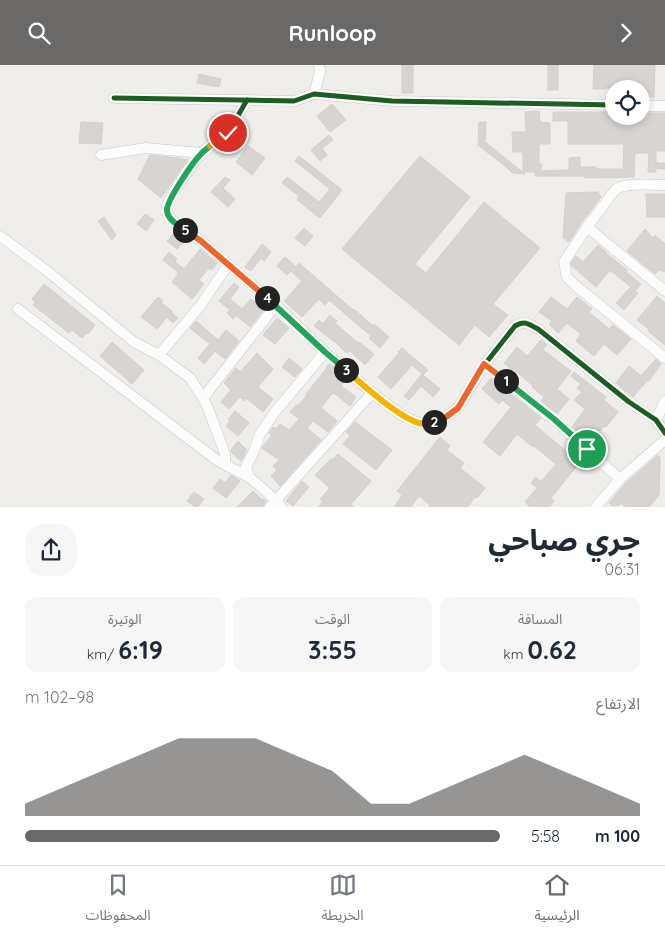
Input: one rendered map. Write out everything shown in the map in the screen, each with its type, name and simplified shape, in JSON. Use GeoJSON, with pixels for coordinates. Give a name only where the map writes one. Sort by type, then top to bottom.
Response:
{"type":"FeatureCollection","features":[{"type":"Feature","properties":{"kind":"street"},"geometry":{"type":"LineString","coordinates":[[314,94],[320,65]]}},
{"type":"Feature","properties":{"kind":"street"},"geometry":{"type":"LineString","coordinates":[[114,98],[294,101],[314,94],[392,101],[605,105]]}},
{"type":"Feature","properties":{"kind":"street"},"geometry":{"type":"LineString","coordinates":[[247,100],[228,133],[202,153],[174,193],[167,206],[168,215],[174,222],[201,241],[276,305],[325,352],[372,393],[403,416],[418,423],[432,423],[446,417],[458,408],[484,364],[515,326],[527,323],[538,329],[629,402],[656,420],[665,433]]}},
{"type":"Feature","properties":{"kind":"street"},"geometry":{"type":"LineString","coordinates":[[650,106],[665,106]]}},
{"type":"Feature","properties":{"kind":"street"},"geometry":{"type":"LineString","coordinates":[[101,155],[146,148],[202,153]]}},
{"type":"Feature","properties":{"kind":"street"},"geometry":{"type":"LineString","coordinates":[[665,185],[634,185],[619,187],[615,190],[564,262],[567,277],[576,286],[665,358]]}},
{"type":"Feature","properties":{"kind":"street"},"geometry":{"type":"LineString","coordinates":[[587,227],[665,291]]}},
{"type":"Feature","properties":{"kind":"street"},"geometry":{"type":"LineString","coordinates":[[0,236],[47,271],[134,342],[159,355],[190,377],[203,398],[224,448],[225,465]]}},
{"type":"Feature","properties":{"kind":"street"},"geometry":{"type":"LineString","coordinates":[[159,355],[200,306],[228,265]]}},
{"type":"Feature","properties":{"kind":"street"},"geometry":{"type":"LineString","coordinates":[[203,398],[276,305]]}},
{"type":"Feature","properties":{"kind":"street"},"geometry":{"type":"LineString","coordinates":[[18,309],[218,461],[249,477],[276,505],[372,393]]}},
{"type":"Feature","properties":{"kind":"street"},"geometry":{"type":"LineString","coordinates":[[249,477],[246,467],[260,434],[275,412],[325,352]]}},
{"type":"Feature","properties":{"kind":"street"},"geometry":{"type":"LineString","coordinates":[[484,364],[554,419],[620,479]]}},
{"type":"Feature","properties":{"kind":"street"},"geometry":{"type":"LineString","coordinates":[[656,420],[665,401]]}},
{"type":"Feature","properties":{"kind":"street"},"geometry":{"type":"LineString","coordinates":[[597,507],[620,479],[665,440]]}},
{"type":"Feature","properties":{"kind":"building"},"geometry":{"type":"Polygon","coordinates":[[[402,65],[413,65],[413,93],[402,93],[402,65]]]}},
{"type":"Feature","properties":{"kind":"building"},"geometry":{"type":"Polygon","coordinates":[[[548,65],[558,65],[558,90],[548,90],[548,65]]]}},
{"type":"Feature","properties":{"kind":"building"},"geometry":{"type":"Polygon","coordinates":[[[594,65],[655,65],[654,97],[650,97],[650,80],[605,80],[605,89],[593,89],[594,65]]]}},
{"type":"Feature","properties":{"kind":"building"},"geometry":{"type":"Polygon","coordinates":[[[199,74],[221,79],[219,87],[197,83],[199,74]]]}},
{"type":"Feature","properties":{"kind":"building"},"geometry":{"type":"Polygon","coordinates":[[[332,104],[346,120],[330,132],[317,116],[332,104]]]}},
{"type":"Feature","properties":{"kind":"building"},"geometry":{"type":"Polygon","coordinates":[[[539,111],[540,122],[550,123],[550,144],[539,144],[539,164],[542,164],[541,171],[569,170],[569,158],[580,157],[580,167],[623,169],[624,144],[568,144],[568,121],[553,121],[553,112],[605,112],[605,125],[650,125],[650,113],[665,113],[665,151],[656,151],[656,163],[665,163],[665,169],[656,168],[656,172],[648,172],[649,153],[635,153],[634,177],[535,176],[535,172],[523,172],[523,152],[513,152],[512,132],[526,132],[525,112],[539,111]]]}},
{"type":"Feature","properties":{"kind":"building"},"geometry":{"type":"Polygon","coordinates":[[[81,122],[103,123],[101,144],[79,143],[81,122]]]}},
{"type":"Feature","properties":{"kind":"building"},"geometry":{"type":"Polygon","coordinates":[[[479,122],[486,122],[485,142],[525,174],[512,173],[478,145],[479,122]]]}},
{"type":"Feature","properties":{"kind":"building"},"geometry":{"type":"Polygon","coordinates":[[[329,135],[333,140],[322,148],[327,155],[320,161],[311,150],[329,135]]]}},
{"type":"Feature","properties":{"kind":"building"},"geometry":{"type":"Polygon","coordinates":[[[248,146],[265,158],[252,175],[236,162],[248,146]]]}},
{"type":"Feature","properties":{"kind":"building"},"geometry":{"type":"Polygon","coordinates":[[[150,155],[188,160],[161,198],[138,179],[150,155]]]}},
{"type":"Feature","properties":{"kind":"building"},"geometry":{"type":"Polygon","coordinates":[[[299,156],[342,190],[320,218],[297,200],[299,196],[282,183],[287,177],[319,202],[330,189],[295,161],[299,156]]]}},
{"type":"Feature","properties":{"kind":"building"},"geometry":{"type":"Polygon","coordinates":[[[420,156],[470,197],[415,264],[426,273],[484,202],[540,248],[493,304],[508,315],[489,337],[475,325],[459,345],[342,249],[420,156]]]}},
{"type":"Feature","properties":{"kind":"building"},"geometry":{"type":"Polygon","coordinates":[[[225,177],[230,180],[223,188],[235,199],[228,207],[211,192],[225,177]]]}},
{"type":"Feature","properties":{"kind":"building"},"geometry":{"type":"Polygon","coordinates":[[[598,192],[601,197],[569,242],[563,238],[566,193],[598,192]]]}},
{"type":"Feature","properties":{"kind":"building"},"geometry":{"type":"Polygon","coordinates":[[[646,194],[665,194],[665,217],[647,217],[646,194]]]}},
{"type":"Feature","properties":{"kind":"building"},"geometry":{"type":"Polygon","coordinates":[[[145,214],[154,220],[146,231],[137,224],[145,214]]]}},
{"type":"Feature","properties":{"kind":"building"},"geometry":{"type":"Polygon","coordinates":[[[104,217],[116,235],[112,240],[98,221],[104,217]]]}},
{"type":"Feature","properties":{"kind":"building"},"geometry":{"type":"Polygon","coordinates":[[[304,228],[313,236],[305,246],[295,238],[304,228]]]}},
{"type":"Feature","properties":{"kind":"building"},"geometry":{"type":"Polygon","coordinates":[[[645,229],[653,238],[655,235],[665,244],[665,272],[659,270],[655,274],[627,251],[645,229]]]}},
{"type":"Feature","properties":{"kind":"building"},"geometry":{"type":"Polygon","coordinates":[[[175,232],[185,240],[177,249],[167,241],[175,232]]]}},
{"type":"Feature","properties":{"kind":"building"},"geometry":{"type":"Polygon","coordinates":[[[262,244],[271,252],[264,261],[261,258],[251,271],[245,267],[262,244]]]}},
{"type":"Feature","properties":{"kind":"building"},"geometry":{"type":"Polygon","coordinates":[[[598,245],[641,284],[635,291],[638,293],[624,310],[616,303],[631,287],[610,270],[596,287],[572,266],[571,263],[576,256],[583,262],[598,245]]]}},
{"type":"Feature","properties":{"kind":"building"},"geometry":{"type":"Polygon","coordinates":[[[200,249],[217,263],[212,270],[209,268],[199,280],[204,284],[192,299],[172,282],[178,272],[163,260],[169,252],[177,259],[175,262],[184,269],[200,249]]]}},
{"type":"Feature","properties":{"kind":"building"},"geometry":{"type":"Polygon","coordinates":[[[285,257],[296,267],[299,263],[353,310],[389,337],[380,348],[369,338],[371,336],[329,300],[325,305],[319,299],[302,317],[284,301],[302,281],[291,271],[287,275],[277,266],[285,257]]]}},
{"type":"Feature","properties":{"kind":"building"},"geometry":{"type":"Polygon","coordinates":[[[234,283],[239,287],[230,299],[242,309],[251,299],[260,306],[262,304],[266,307],[250,327],[236,315],[233,319],[227,313],[230,310],[219,301],[234,283]]]}},
{"type":"Feature","properties":{"kind":"building"},"geometry":{"type":"Polygon","coordinates":[[[44,284],[95,325],[88,334],[86,333],[82,338],[72,330],[69,333],[33,305],[36,302],[32,299],[44,284]]]}},
{"type":"Feature","properties":{"kind":"building"},"geometry":{"type":"Polygon","coordinates":[[[657,296],[665,303],[665,345],[637,320],[657,296]]]}},
{"type":"Feature","properties":{"kind":"building"},"geometry":{"type":"Polygon","coordinates":[[[158,297],[163,301],[161,303],[178,318],[173,323],[167,317],[157,329],[141,317],[158,297]]]}},
{"type":"Feature","properties":{"kind":"building"},"geometry":{"type":"Polygon","coordinates":[[[551,297],[567,309],[577,297],[592,309],[589,312],[609,329],[613,325],[631,339],[617,355],[604,344],[594,356],[576,341],[581,334],[567,323],[558,333],[549,324],[552,321],[539,312],[551,297]]]}},
{"type":"Feature","properties":{"kind":"building"},"geometry":{"type":"Polygon","coordinates":[[[330,315],[337,321],[335,323],[374,354],[365,365],[349,350],[347,353],[314,326],[319,320],[323,324],[330,315]]]}},
{"type":"Feature","properties":{"kind":"building"},"geometry":{"type":"Polygon","coordinates":[[[277,318],[289,328],[275,344],[263,335],[277,318]]]}},
{"type":"Feature","properties":{"kind":"building"},"geometry":{"type":"Polygon","coordinates":[[[196,321],[218,340],[226,330],[239,341],[225,359],[215,351],[204,364],[198,358],[210,344],[190,328],[196,321]]]}},
{"type":"Feature","properties":{"kind":"building"},"geometry":{"type":"Polygon","coordinates":[[[541,340],[547,345],[542,349],[571,371],[557,389],[569,399],[557,414],[541,401],[544,397],[533,386],[504,363],[517,347],[527,356],[541,340]]]}},
{"type":"Feature","properties":{"kind":"building"},"geometry":{"type":"Polygon","coordinates":[[[112,342],[144,370],[132,384],[100,356],[112,342]]]}},
{"type":"Feature","properties":{"kind":"building"},"geometry":{"type":"Polygon","coordinates":[[[402,348],[428,370],[423,375],[440,389],[433,397],[421,386],[409,400],[404,396],[422,374],[412,365],[391,389],[378,377],[402,348]]]}},
{"type":"Feature","properties":{"kind":"building"},"geometry":{"type":"Polygon","coordinates":[[[257,353],[273,369],[258,387],[273,399],[263,412],[246,398],[244,401],[240,397],[229,409],[221,402],[231,390],[224,383],[236,368],[240,372],[257,353]]]}},
{"type":"Feature","properties":{"kind":"building"},"geometry":{"type":"Polygon","coordinates":[[[289,358],[302,369],[295,377],[282,367],[289,358]]]}},
{"type":"Feature","properties":{"kind":"building"},"geometry":{"type":"Polygon","coordinates":[[[656,359],[661,364],[649,381],[633,397],[616,383],[629,366],[641,376],[656,359]]]}},
{"type":"Feature","properties":{"kind":"building"},"geometry":{"type":"Polygon","coordinates":[[[329,364],[346,379],[341,386],[356,397],[350,406],[334,393],[331,395],[321,408],[337,421],[328,432],[313,421],[307,428],[321,440],[280,486],[271,476],[277,470],[273,466],[279,460],[262,448],[272,435],[269,433],[273,427],[276,429],[280,424],[289,430],[299,419],[290,412],[307,395],[329,364]]]}},
{"type":"Feature","properties":{"kind":"building"},"geometry":{"type":"Polygon","coordinates":[[[574,372],[606,397],[604,400],[618,412],[592,442],[572,427],[585,409],[574,400],[582,392],[577,388],[581,384],[571,376],[574,372]]]}},
{"type":"Feature","properties":{"kind":"building"},"geometry":{"type":"Polygon","coordinates":[[[491,378],[541,418],[535,425],[580,462],[551,498],[554,501],[550,507],[530,507],[525,502],[537,488],[531,483],[536,477],[541,482],[556,464],[517,434],[500,456],[483,442],[511,407],[502,400],[499,404],[482,389],[491,378]]]}},
{"type":"Feature","properties":{"kind":"building"},"geometry":{"type":"Polygon","coordinates":[[[235,411],[249,423],[238,436],[226,426],[235,411]]]}},
{"type":"Feature","properties":{"kind":"building"},"geometry":{"type":"Polygon","coordinates":[[[355,422],[392,450],[376,470],[343,444],[350,436],[346,432],[355,422]]]}},
{"type":"Feature","properties":{"kind":"building"},"geometry":{"type":"Polygon","coordinates":[[[440,437],[450,446],[447,450],[464,463],[460,468],[485,488],[468,507],[429,507],[430,505],[419,496],[411,507],[395,507],[402,495],[397,491],[440,437]]]}},
{"type":"Feature","properties":{"kind":"building"},"geometry":{"type":"Polygon","coordinates":[[[238,441],[247,450],[241,461],[231,450],[238,441]]]}},
{"type":"Feature","properties":{"kind":"building"},"geometry":{"type":"Polygon","coordinates":[[[338,454],[371,481],[351,504],[354,507],[319,507],[323,501],[320,499],[330,488],[315,475],[338,454]]]}},
{"type":"Feature","properties":{"kind":"building"},"geometry":{"type":"Polygon","coordinates":[[[658,455],[660,458],[659,495],[649,507],[624,506],[623,503],[613,506],[609,503],[625,484],[658,455]]]}},
{"type":"Feature","properties":{"kind":"building"},"geometry":{"type":"Polygon","coordinates":[[[231,475],[240,481],[226,498],[213,488],[220,479],[225,483],[231,475]]]}},
{"type":"Feature","properties":{"kind":"building"},"geometry":{"type":"Polygon","coordinates":[[[302,481],[309,487],[293,506],[286,501],[302,481]]]}},
{"type":"Feature","properties":{"kind":"building"},"geometry":{"type":"Polygon","coordinates":[[[253,491],[262,500],[266,501],[263,507],[237,507],[253,491]]]}},
{"type":"Feature","properties":{"kind":"building"},"geometry":{"type":"Polygon","coordinates":[[[194,492],[204,499],[198,507],[187,501],[194,492]]]}},
{"type":"Feature","properties":{"kind":"cycle path"},"geometry":{"type":"LineString","coordinates":[[114,98],[294,101],[314,94],[392,101],[605,105]]}},
{"type":"Feature","properties":{"kind":"cycle path"},"geometry":{"type":"LineString","coordinates":[[247,100],[228,133],[201,153],[173,193],[167,206],[168,215],[174,222],[201,241],[276,305],[325,352],[372,393],[403,416],[418,423],[432,423],[446,417],[458,408],[485,364],[515,326],[524,323],[538,329],[629,402],[656,420],[665,433]]}},
{"type":"Feature","properties":{"kind":"route"},"geometry":{"type":"LineString","coordinates":[[228,133],[202,153],[170,199],[167,211],[174,222],[201,241],[276,305],[325,352],[372,393],[403,416],[425,424],[446,417],[458,408],[484,364],[554,419],[587,449]]}}]}
